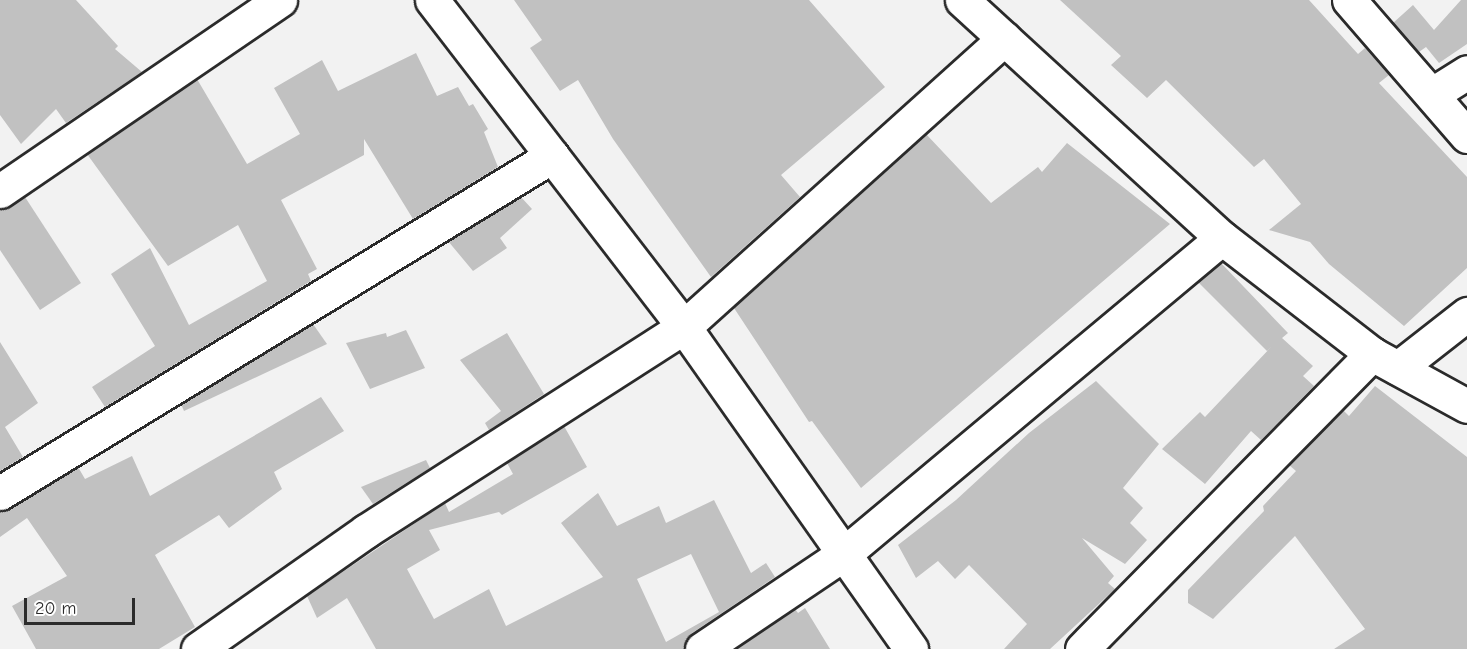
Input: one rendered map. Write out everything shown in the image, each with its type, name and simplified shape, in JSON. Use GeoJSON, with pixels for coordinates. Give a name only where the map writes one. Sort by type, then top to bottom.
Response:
{"type":"FeatureCollection","features":[{"type":"Feature","properties":{"kind":"street"},"geometry":{"type":"LineString","coordinates":[[0,191],[280,0]]}},
{"type":"Feature","properties":{"kind":"street"},"geometry":{"type":"LineString","coordinates":[[432,0],[684,327],[911,649]]}},
{"type":"Feature","properties":{"kind":"street"},"geometry":{"type":"LineString","coordinates":[[962,0],[1222,238],[1385,361],[1467,406]]}},
{"type":"Feature","properties":{"kind":"street"},"geometry":{"type":"LineString","coordinates":[[1349,0],[1434,93],[1467,136]]}},
{"type":"Feature","properties":{"kind":"street"},"geometry":{"type":"LineString","coordinates":[[198,649],[366,531],[684,327],[1004,39]]}},
{"type":"Feature","properties":{"kind":"street"},"geometry":{"type":"LineString","coordinates":[[1434,93],[1467,72]]}},
{"type":"Feature","properties":{"kind":"street"},"geometry":{"type":"LineString","coordinates":[[0,493],[552,156]]}},
{"type":"Feature","properties":{"kind":"street"},"geometry":{"type":"LineString","coordinates":[[702,649],[845,554],[1222,238]]}},
{"type":"Feature","properties":{"kind":"street"},"geometry":{"type":"LineString","coordinates":[[1082,649],[1385,361],[1467,315]]}},
{"type":"Feature","properties":{"kind":"building"},"geometry":{"type":"Polygon","coordinates":[[[0,0],[76,0],[118,46],[115,49],[142,72],[66,123],[56,109],[21,144],[0,115],[0,0]]]}},
{"type":"Feature","properties":{"kind":"building"},"geometry":{"type":"Polygon","coordinates":[[[514,0],[809,0],[885,87],[781,175],[800,197],[711,277],[613,139],[578,80],[560,91],[530,48],[542,40],[514,0]]]}},
{"type":"Feature","properties":{"kind":"building"},"geometry":{"type":"Polygon","coordinates":[[[1060,0],[1309,0],[1358,54],[1365,48],[1389,75],[1379,83],[1467,177],[1467,268],[1404,326],[1329,264],[1310,242],[1269,230],[1301,204],[1264,159],[1254,167],[1166,80],[1147,98],[1111,65],[1121,56],[1060,0]]]}},
{"type":"Feature","properties":{"kind":"building"},"geometry":{"type":"Polygon","coordinates":[[[1461,0],[1467,0],[1467,44],[1439,63],[1426,47],[1419,52],[1393,23],[1413,5],[1434,30],[1461,0]]]}},
{"type":"Feature","properties":{"kind":"building"},"geometry":{"type":"Polygon","coordinates":[[[416,53],[437,96],[458,87],[469,106],[473,104],[488,129],[484,132],[498,167],[413,219],[364,139],[364,155],[281,200],[317,269],[308,274],[311,281],[105,407],[92,387],[155,346],[111,274],[150,248],[189,325],[267,281],[238,225],[168,266],[87,154],[197,79],[247,164],[300,134],[274,88],[322,60],[338,91],[416,53]]]}},
{"type":"Feature","properties":{"kind":"building"},"geometry":{"type":"Polygon","coordinates":[[[926,134],[991,203],[1038,167],[1042,172],[1067,143],[1170,224],[861,488],[812,421],[809,422],[734,308],[926,134]]]}},
{"type":"Feature","properties":{"kind":"building"},"geometry":{"type":"Polygon","coordinates":[[[25,197],[81,283],[40,310],[0,250],[0,210],[25,197]]]}},
{"type":"Feature","properties":{"kind":"building"},"geometry":{"type":"Polygon","coordinates":[[[521,197],[532,209],[500,238],[507,248],[473,271],[448,241],[521,197]]]}},
{"type":"Feature","properties":{"kind":"building"},"geometry":{"type":"Polygon","coordinates":[[[1221,263],[1288,333],[1282,338],[1313,366],[1303,376],[1314,386],[1261,440],[1251,431],[1205,484],[1162,449],[1200,412],[1205,417],[1272,346],[1267,351],[1198,282],[1221,263]]]}},
{"type":"Feature","properties":{"kind":"building"},"geometry":{"type":"Polygon","coordinates":[[[313,324],[327,344],[184,411],[181,404],[313,324]]]}},
{"type":"Feature","properties":{"kind":"building"},"geometry":{"type":"Polygon","coordinates":[[[406,330],[425,368],[370,389],[346,343],[386,333],[387,337],[406,330]]]}},
{"type":"Feature","properties":{"kind":"building"},"geometry":{"type":"Polygon","coordinates":[[[507,333],[544,394],[489,430],[485,423],[501,411],[460,360],[507,333]]]}},
{"type":"Feature","properties":{"kind":"building"},"geometry":{"type":"Polygon","coordinates":[[[0,342],[38,403],[5,427],[23,457],[0,471],[0,342]]]}},
{"type":"Feature","properties":{"kind":"building"},"geometry":{"type":"Polygon","coordinates":[[[1096,381],[1159,444],[1123,488],[1143,508],[1130,523],[1147,540],[1125,564],[1082,538],[1114,576],[1108,583],[1115,589],[1050,649],[1004,649],[1027,624],[969,565],[955,579],[938,561],[916,578],[898,545],[956,500],[1029,433],[1096,381]]]}},
{"type":"Feature","properties":{"kind":"building"},"geometry":{"type":"Polygon","coordinates":[[[1375,386],[1467,457],[1467,649],[1334,649],[1365,629],[1295,536],[1213,619],[1188,603],[1188,590],[1264,511],[1263,506],[1296,471],[1289,465],[1343,410],[1349,416],[1375,386]]]}},
{"type":"Feature","properties":{"kind":"building"},"geometry":{"type":"Polygon","coordinates":[[[321,397],[344,431],[274,472],[282,489],[229,528],[219,515],[155,555],[195,627],[159,649],[36,649],[12,606],[67,576],[27,518],[0,537],[0,512],[78,467],[85,479],[132,456],[150,496],[321,397]]]}},
{"type":"Feature","properties":{"kind":"building"},"geometry":{"type":"Polygon","coordinates":[[[564,426],[587,467],[502,515],[499,512],[429,530],[440,550],[407,569],[434,619],[489,589],[506,626],[603,577],[561,523],[598,493],[617,526],[659,506],[666,523],[714,500],[751,573],[766,563],[775,577],[692,633],[683,649],[376,649],[347,598],[317,618],[307,596],[445,503],[449,512],[513,474],[507,463],[564,426]],[[691,554],[637,579],[666,642],[719,612],[691,554]]]}},
{"type":"Feature","properties":{"kind":"building"},"geometry":{"type":"Polygon","coordinates":[[[426,460],[430,468],[373,504],[361,487],[426,460]]]}},
{"type":"Feature","properties":{"kind":"building"},"geometry":{"type":"Polygon","coordinates":[[[805,608],[830,649],[736,649],[795,609],[798,613],[805,608]]]}}]}
